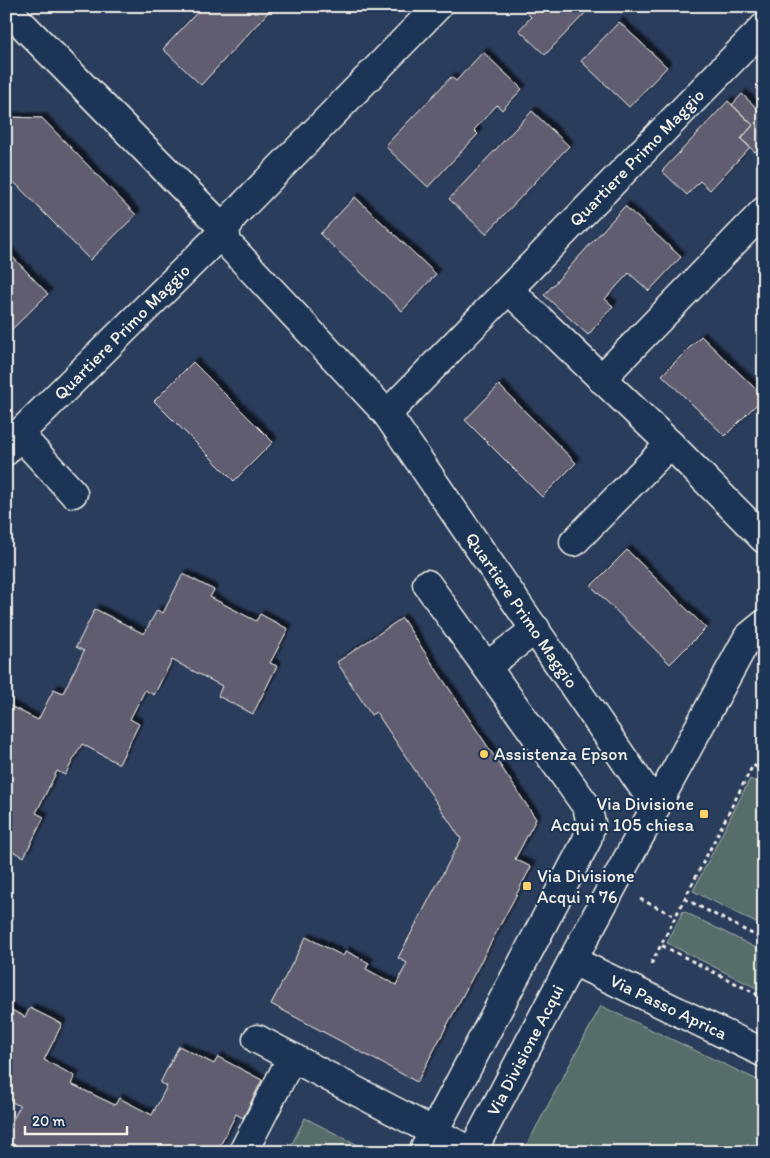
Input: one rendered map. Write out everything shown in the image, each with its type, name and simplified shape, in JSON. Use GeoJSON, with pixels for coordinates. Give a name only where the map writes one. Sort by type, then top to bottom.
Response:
{"type":"FeatureCollection","features":[{"type":"Feature","properties":{"kind":"street","name":"Quartiere Primo Maggio"},"geometry":{"type":"LineString","coordinates":[[73,493],[13,442],[225,230],[233,216],[438,6]]}},
{"type":"Feature","properties":{"kind":"street","name":"Quartiere Primo Maggio"},"geometry":{"type":"LineString","coordinates":[[6,8],[225,230],[227,243],[387,414],[656,806]]}},
{"type":"Feature","properties":{"kind":"street","name":"Quartiere Primo Maggio"},"geometry":{"type":"LineString","coordinates":[[387,414],[764,27]]}},
{"type":"Feature","properties":{"kind":"street"},"geometry":{"type":"LineString","coordinates":[[601,379],[764,211]]}},
{"type":"Feature","properties":{"kind":"street"},"geometry":{"type":"LineString","coordinates":[[509,290],[670,444],[764,539]]}},
{"type":"Feature","properties":{"kind":"street"},"geometry":{"type":"LineString","coordinates":[[574,542],[670,444]]}},
{"type":"Feature","properties":{"kind":"street"},"geometry":{"type":"LineString","coordinates":[[427,584],[587,807],[591,823],[587,840],[428,1141]]}},
{"type":"Feature","properties":{"kind":"street","name":"Via Divisione Acqui"},"geometry":{"type":"LineString","coordinates":[[257,1039],[292,1056],[428,1141],[472,1152],[576,954],[748,637],[764,624]]}},
{"type":"Feature","properties":{"kind":"street"},"geometry":{"type":"LineString","coordinates":[[486,666],[536,629]]}},
{"type":"Feature","properties":{"kind":"street"},"geometry":{"type":"LineString","coordinates":[[541,929],[576,954]]}},
{"type":"Feature","properties":{"kind":"street","name":"Via Passo Aprica"},"geometry":{"type":"LineString","coordinates":[[576,954],[764,1053]]}},
{"type":"Feature","properties":{"kind":"street"},"geometry":{"type":"LineString","coordinates":[[243,1152],[292,1056]]}},
{"type":"Feature","properties":{"kind":"path"},"geometry":{"type":"LineString","coordinates":[[764,771],[753,765],[661,945],[764,998]]}},
{"type":"Feature","properties":{"kind":"path"},"geometry":{"type":"LineString","coordinates":[[613,885],[676,916]]}},
{"type":"Feature","properties":{"kind":"path"},"geometry":{"type":"LineString","coordinates":[[685,899],[764,940]]}},
{"type":"Feature","properties":{"kind":"path"},"geometry":{"type":"LineString","coordinates":[[760,938],[764,930]]}},
{"type":"Feature","properties":{"kind":"green space"},"geometry":{"type":"Polygon","coordinates":[[[750,779],[764,786],[764,906],[756,923],[693,891],[750,779]]]}},
{"type":"Feature","properties":{"kind":"green space"},"geometry":{"type":"Polygon","coordinates":[[[683,911],[764,952],[764,992],[667,943],[683,911]]]}},
{"type":"Feature","properties":{"kind":"green space"},"geometry":{"type":"Polygon","coordinates":[[[601,1006],[764,1083],[764,1152],[523,1152],[601,1006]]]}},
{"type":"Feature","properties":{"kind":"green space"},"geometry":{"type":"Polygon","coordinates":[[[305,1118],[372,1152],[288,1152],[305,1118]]]}},
{"type":"Feature","properties":{"kind":"building"},"geometry":{"type":"Polygon","coordinates":[[[203,6],[274,6],[201,85],[163,49],[203,6]]]}},
{"type":"Feature","properties":{"kind":"building"},"geometry":{"type":"Polygon","coordinates":[[[524,6],[592,6],[545,55],[519,30],[531,17],[522,8],[524,6]]]}},
{"type":"Feature","properties":{"kind":"building"},"geometry":{"type":"Polygon","coordinates":[[[619,22],[667,67],[629,107],[581,61],[619,22]]]}},
{"type":"Feature","properties":{"kind":"building"},"geometry":{"type":"Polygon","coordinates":[[[483,52],[522,89],[502,110],[497,105],[474,130],[478,134],[428,187],[385,146],[451,77],[456,81],[483,52]]]}},
{"type":"Feature","properties":{"kind":"building"},"geometry":{"type":"Polygon","coordinates":[[[742,94],[764,115],[764,144],[755,152],[741,139],[753,125],[732,105],[742,94]]]}},
{"type":"Feature","properties":{"kind":"building"},"geometry":{"type":"Polygon","coordinates":[[[728,101],[753,125],[741,139],[750,147],[710,190],[700,181],[687,195],[662,171],[728,101]]]}},
{"type":"Feature","properties":{"kind":"building"},"geometry":{"type":"Polygon","coordinates":[[[532,111],[569,146],[486,234],[449,199],[532,111]]]}},
{"type":"Feature","properties":{"kind":"building"},"geometry":{"type":"Polygon","coordinates":[[[6,117],[42,118],[136,215],[90,260],[12,180],[6,183],[6,117]]]}},
{"type":"Feature","properties":{"kind":"building"},"geometry":{"type":"Polygon","coordinates":[[[355,197],[436,274],[402,311],[320,234],[355,197]]]}},
{"type":"Feature","properties":{"kind":"building"},"geometry":{"type":"Polygon","coordinates":[[[625,206],[681,257],[649,291],[629,273],[605,299],[613,306],[588,335],[544,295],[625,206]]]}},
{"type":"Feature","properties":{"kind":"building"},"geometry":{"type":"Polygon","coordinates":[[[6,252],[48,294],[6,335],[6,252]]]}},
{"type":"Feature","properties":{"kind":"building"},"geometry":{"type":"Polygon","coordinates":[[[701,336],[764,397],[725,436],[662,375],[701,336]]]}},
{"type":"Feature","properties":{"kind":"building"},"geometry":{"type":"Polygon","coordinates":[[[193,362],[273,442],[234,481],[154,401],[193,362]]]}},
{"type":"Feature","properties":{"kind":"building"},"geometry":{"type":"Polygon","coordinates":[[[499,385],[576,463],[542,497],[465,420],[499,385]]]}},
{"type":"Feature","properties":{"kind":"building"},"geometry":{"type":"Polygon","coordinates":[[[627,550],[706,628],[670,664],[591,586],[627,550]]]}},
{"type":"Feature","properties":{"kind":"building"},"geometry":{"type":"Polygon","coordinates":[[[183,574],[214,590],[210,597],[256,621],[260,614],[288,629],[270,663],[277,666],[253,714],[218,696],[222,686],[172,660],[154,695],[145,690],[130,719],[139,724],[119,764],[82,744],[65,775],[57,771],[36,813],[44,817],[24,857],[6,848],[6,704],[38,720],[54,689],[63,693],[84,651],[76,647],[95,609],[144,634],[157,610],[163,613],[183,574]]]}},
{"type":"Feature","properties":{"kind":"building"},"geometry":{"type":"Polygon","coordinates":[[[402,618],[536,819],[515,859],[531,867],[417,1082],[271,1004],[306,937],[343,956],[346,951],[369,963],[366,969],[396,985],[407,963],[398,958],[461,839],[376,712],[371,715],[337,662],[402,618]]]}},
{"type":"Feature","properties":{"kind":"building"},"geometry":{"type":"Polygon","coordinates":[[[6,1007],[25,1017],[30,1008],[62,1024],[44,1060],[75,1076],[71,1084],[115,1105],[119,1098],[152,1115],[167,1086],[160,1083],[179,1046],[214,1064],[218,1057],[262,1080],[243,1118],[236,1114],[217,1152],[28,1152],[6,1141],[6,1133],[20,1106],[6,1099],[6,1007]]]}},
{"type":"Feature","properties":{"kind":"place","name":"Assistenza Epson"},"geometry":{"type":"Point","coordinates":[484,754]}},
{"type":"Feature","properties":{"kind":"place","name":"Via Divisione Acqui n 105 chiesa"},"geometry":{"type":"Point","coordinates":[704,814]}},
{"type":"Feature","properties":{"kind":"place","name":"Via Divisione Acqui n 76"},"geometry":{"type":"Point","coordinates":[527,886]}}]}
